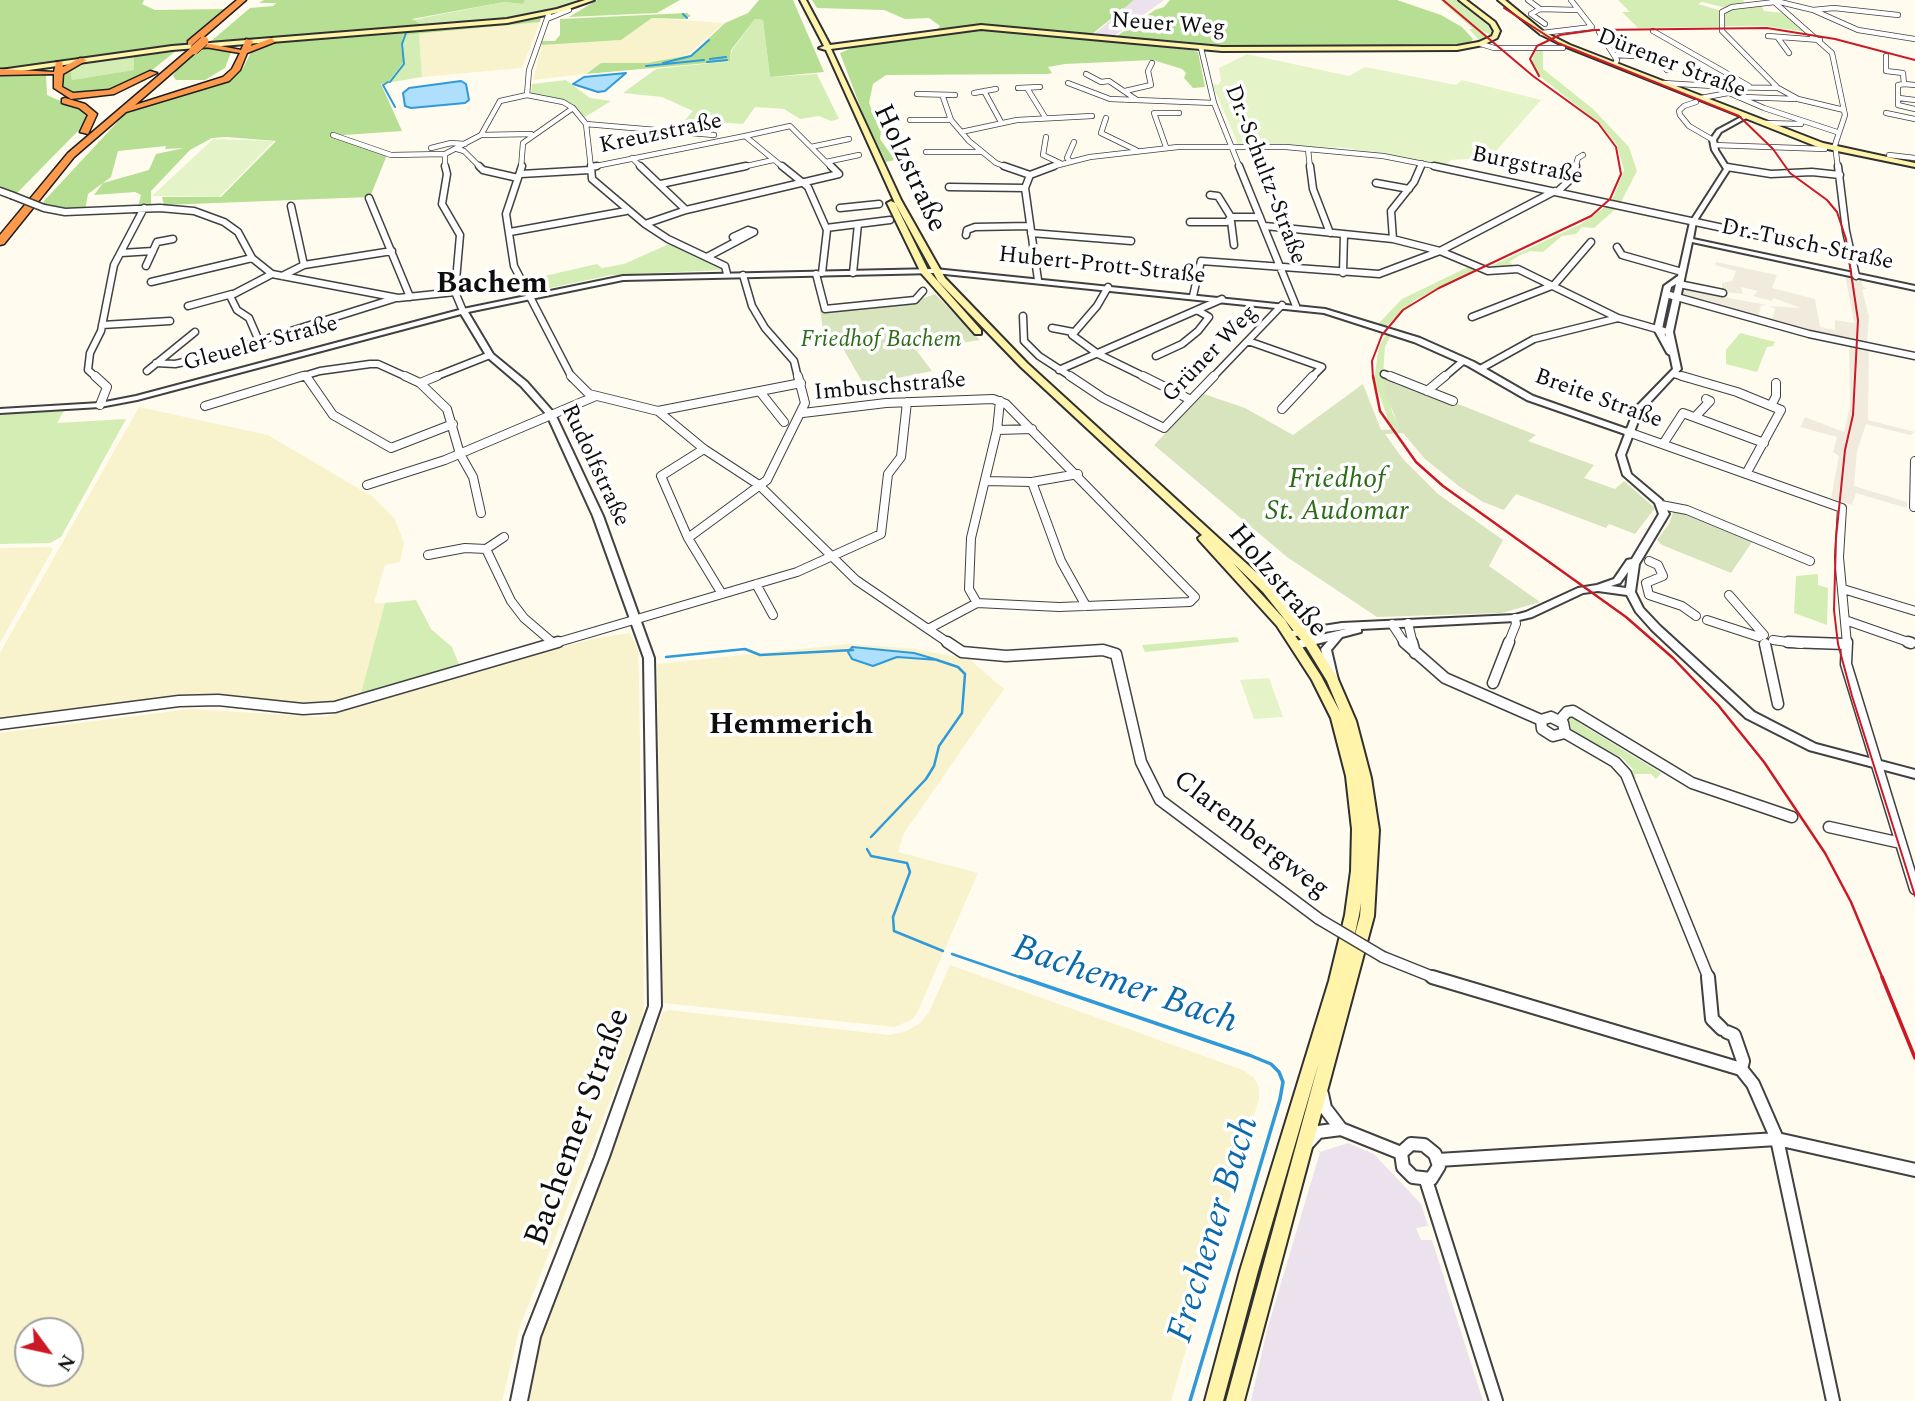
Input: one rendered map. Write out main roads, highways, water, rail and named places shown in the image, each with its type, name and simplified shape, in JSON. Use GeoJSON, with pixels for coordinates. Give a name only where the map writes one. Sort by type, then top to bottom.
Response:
{"type":"FeatureCollection","features":[{"type":"Feature","properties":{"kind":"highway"},"geometry":{"type":"LineString","coordinates":[[242,0],[175,65],[168,75],[170,82],[182,85],[201,83],[224,75],[244,46]]}},
{"type":"Feature","properties":{"kind":"highway"},"geometry":{"type":"LineString","coordinates":[[206,43],[251,0]]}},
{"type":"Feature","properties":{"kind":"highway"},"geometry":{"type":"LineString","coordinates":[[0,227],[53,164],[85,132],[182,50],[206,43],[244,46],[272,40]]}},
{"type":"Feature","properties":{"kind":"highway"},"geometry":{"type":"LineString","coordinates":[[100,128],[138,105],[226,79],[236,70],[244,46]]}},
{"type":"Feature","properties":{"kind":"highway"},"geometry":{"type":"LineString","coordinates":[[0,72],[55,69],[83,60]]}},
{"type":"Feature","properties":{"kind":"highway"},"geometry":{"type":"LineString","coordinates":[[0,243],[64,164],[100,128],[175,65]]}},
{"type":"Feature","properties":{"kind":"highway"},"geometry":{"type":"LineString","coordinates":[[55,69],[60,92],[79,97],[124,88],[155,72]]}},
{"type":"Feature","properties":{"kind":"highway"},"geometry":{"type":"LineString","coordinates":[[55,69],[51,91],[54,96],[82,106],[93,114],[85,132]]}},
{"type":"Feature","properties":{"kind":"main road"},"geometry":{"type":"LineString","coordinates":[[272,40],[548,16],[591,0]]}},
{"type":"Feature","properties":{"kind":"main road","name":"Holzstraße"},"geometry":{"type":"LineString","coordinates":[[801,0],[815,34],[825,46],[900,228],[956,310],[1214,549],[1256,592],[1333,680],[1350,721],[1365,778],[1372,830],[1367,916],[1235,1401]]}},
{"type":"Feature","properties":{"kind":"main road","name":"Holzstraße"},"geometry":{"type":"LineString","coordinates":[[801,0],[833,59],[930,271]]}},
{"type":"Feature","properties":{"kind":"main road","name":"Neuer Weg"},"geometry":{"type":"LineString","coordinates":[[825,46],[992,27],[1202,52],[1216,48],[1442,49],[1481,44],[1495,37],[1496,27],[1462,0]]}},
{"type":"Feature","properties":{"kind":"main road","name":"Dürener Straße"},"geometry":{"type":"LineString","coordinates":[[1501,0],[1542,33],[1699,100],[1747,116],[1837,153],[1859,154],[1915,165]]}},
{"type":"Feature","properties":{"kind":"main road"},"geometry":{"type":"LineString","coordinates":[[83,60],[206,43]]}},
{"type":"Feature","properties":{"kind":"main road"},"geometry":{"type":"LineString","coordinates":[[833,59],[836,50],[843,45]]}},
{"type":"Feature","properties":{"kind":"main road","name":"Holzstraße"},"geometry":{"type":"LineString","coordinates":[[1214,1401],[1249,1271],[1336,981],[1358,871],[1359,829],[1352,776],[1336,718],[1299,638]]}},
{"type":"Feature","properties":{"kind":"water"},"geometry":{"type":"Polygon","coordinates":[[[626,73],[605,91],[598,92],[573,84],[584,77],[626,73]]]}},
{"type":"Feature","properties":{"kind":"water"},"geometry":{"type":"Polygon","coordinates":[[[461,81],[466,84],[469,100],[465,103],[411,108],[405,106],[403,93],[409,88],[461,81]]]}},
{"type":"Feature","properties":{"kind":"water"},"geometry":{"type":"Polygon","coordinates":[[[852,647],[914,653],[938,660],[897,657],[873,666],[852,659],[848,652],[852,647]]]}},
{"type":"Feature","properties":{"kind":"waterway"},"geometry":{"type":"LineString","coordinates":[[683,14],[687,18]]}},
{"type":"Feature","properties":{"kind":"waterway"},"geometry":{"type":"LineString","coordinates":[[390,82],[404,64],[402,44],[406,33]]}},
{"type":"Feature","properties":{"kind":"waterway"},"geometry":{"type":"LineString","coordinates":[[663,63],[691,56],[709,40]]}},
{"type":"Feature","properties":{"kind":"waterway"},"geometry":{"type":"LineString","coordinates":[[710,59],[726,57]]}},
{"type":"Feature","properties":{"kind":"waterway","name":"Bachemer Bach"},"geometry":{"type":"LineString","coordinates":[[646,66],[704,60]]}},
{"type":"Feature","properties":{"kind":"waterway"},"geometry":{"type":"LineString","coordinates":[[707,62],[727,60]]}},
{"type":"Feature","properties":{"kind":"waterway"},"geometry":{"type":"LineString","coordinates":[[388,82],[383,85],[395,107]]}},
{"type":"Feature","properties":{"kind":"waterway","name":"Bachemer Bach"},"geometry":{"type":"LineString","coordinates":[[666,657],[745,649],[760,655],[853,650]]}},
{"type":"Feature","properties":{"kind":"waterway","name":"Bachemer Bach"},"geometry":{"type":"LineString","coordinates":[[871,837],[926,779],[934,766],[939,746],[962,713],[965,674],[958,667],[937,660]]}},
{"type":"Feature","properties":{"kind":"waterway","name":"Bachemer Bach"},"geometry":{"type":"LineString","coordinates":[[867,849],[871,856],[907,863],[910,872],[893,917],[894,931],[943,951]]}},
{"type":"Feature","properties":{"kind":"waterway","name":"Bachemer Bach"},"geometry":{"type":"LineString","coordinates":[[952,954],[1025,979]]}},
{"type":"Feature","properties":{"kind":"waterway","name":"Frechener Bach"},"geometry":{"type":"LineString","coordinates":[[1020,977],[1249,1055],[1271,1064],[1279,1072],[1283,1082],[1280,1099],[1190,1401]]}},
{"type":"Feature","properties":{"kind":"tram line"},"geometry":{"type":"LineString","coordinates":[[1504,8],[1558,43],[1739,116],[1773,149],[1790,173],[1827,200],[1837,212],[1846,239],[1858,320],[1853,415],[1845,450],[1836,538],[1834,610],[1838,644],[1852,696],[1915,896]]}},
{"type":"Feature","properties":{"kind":"railway"},"geometry":{"type":"LineString","coordinates":[[1373,378],[1372,361],[1382,335],[1403,310],[1439,288],[1591,216],[1610,199],[1621,174],[1616,147],[1598,123],[1533,76],[1443,0]]}},
{"type":"Feature","properties":{"kind":"railway"},"geometry":{"type":"LineString","coordinates":[[1539,76],[1530,59],[1537,46],[1560,35],[1595,30],[1767,28],[1835,39],[1915,60]]}},
{"type":"Feature","properties":{"kind":"railway"},"geometry":{"type":"LineString","coordinates":[[1373,376],[1380,411],[1416,462],[1443,486],[1626,617],[1673,658],[1718,705],[1764,762],[1825,853],[1851,902],[1883,979]]}},
{"type":"Feature","properties":{"kind":"railway"},"geometry":{"type":"LineString","coordinates":[[1882,977],[1915,1058]]}},
{"type":"Feature","properties":{"kind":"district","name":"Bachem"},"geometry":{"type":"Point","coordinates":[492,286]}},
{"type":"Feature","properties":{"kind":"district","name":"Hemmerich"},"geometry":{"type":"Point","coordinates":[791,727]}},
{"type":"Feature","properties":{"kind":"park label","name":"Friedhof Bachem"},"geometry":{"type":"Point","coordinates":[881,341]}},
{"type":"Feature","properties":{"kind":"park label","name":"Friedhof St. Audomar"},"geometry":{"type":"Point","coordinates":[1337,498]}}]}
